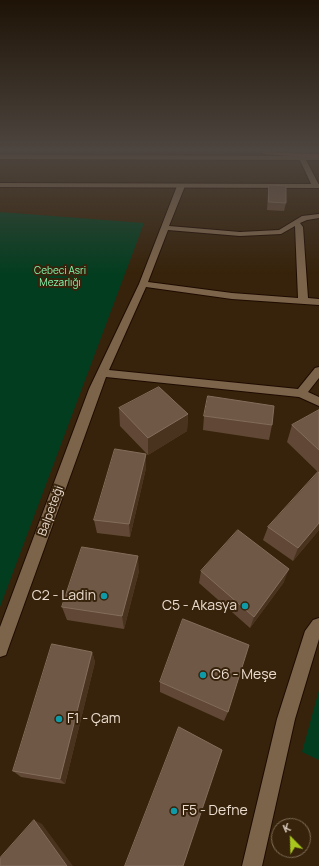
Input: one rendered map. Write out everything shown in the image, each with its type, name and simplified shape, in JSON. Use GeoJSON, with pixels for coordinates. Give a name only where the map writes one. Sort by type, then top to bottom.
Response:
{"type":"FeatureCollection","features":[{"type":"Feature","properties":{"kind":"street","name":"Balpeteği"},"geometry":{"type":"LineString","coordinates":[[0,649],[102,373],[143,284],[179,192]]}},
{"type":"Feature","properties":{"kind":"street"},"geometry":{"type":"LineString","coordinates":[[166,228],[240,234],[281,232],[305,218],[319,216]]}},
{"type":"Feature","properties":{"kind":"street"},"geometry":{"type":"LineString","coordinates":[[296,222],[299,227],[303,300]]}},
{"type":"Feature","properties":{"kind":"street"},"geometry":{"type":"LineString","coordinates":[[143,284],[232,296],[319,302]]}},
{"type":"Feature","properties":{"kind":"street"},"geometry":{"type":"LineString","coordinates":[[301,393],[319,371]]}},
{"type":"Feature","properties":{"kind":"street"},"geometry":{"type":"LineString","coordinates":[[102,373],[301,393],[319,402]]}},
{"type":"Feature","properties":{"kind":"street"},"geometry":{"type":"LineString","coordinates":[[252,866],[286,719],[311,637],[319,626]]}},
{"type":"Feature","properties":{"kind":"green space","name":"Cebeci Asri Mezarlığı"},"geometry":{"type":"Polygon","coordinates":[[[0,212],[144,223],[0,607],[0,212]]]}},
{"type":"Feature","properties":{"kind":"green space"},"geometry":{"type":"Polygon","coordinates":[[[319,690],[319,760],[302,752],[319,690]]]}},
{"type":"Feature","properties":{"kind":"building"},"geometry":{"type":"Polygon","coordinates":[[[269,192],[286,192],[286,203],[269,202],[269,192]]]}},
{"type":"Feature","properties":{"kind":"building"},"geometry":{"type":"Polygon","coordinates":[[[159,387],[188,414],[148,438],[119,408],[159,387]]]}},
{"type":"Feature","properties":{"kind":"building"},"geometry":{"type":"Polygon","coordinates":[[[208,396],[274,406],[272,425],[204,416],[208,396]]]}},
{"type":"Feature","properties":{"kind":"building"},"geometry":{"type":"Polygon","coordinates":[[[319,410],[319,450],[292,425],[319,410]]]}},
{"type":"Feature","properties":{"kind":"building"},"geometry":{"type":"Polygon","coordinates":[[[115,449],[146,454],[129,524],[94,520],[115,449]]]}},
{"type":"Feature","properties":{"kind":"building"},"geometry":{"type":"Polygon","coordinates":[[[318,472],[319,523],[298,548],[268,527],[318,472]]]}},
{"type":"Feature","properties":{"kind":"building","name":"C5 - Akasya"},"geometry":{"type":"Polygon","coordinates":[[[238,530],[289,569],[254,617],[201,571],[238,530]]]}},
{"type":"Feature","properties":{"kind":"building","name":"C2 - Ladin"},"geometry":{"type":"Polygon","coordinates":[[[82,547],[138,556],[122,616],[62,607],[82,547]]]}},
{"type":"Feature","properties":{"kind":"building","name":"C6 - Meşe"},"geometry":{"type":"Polygon","coordinates":[[[183,619],[249,645],[228,712],[160,682],[183,619]]]}},
{"type":"Feature","properties":{"kind":"building","name":"F1 - Çam"},"geometry":{"type":"Polygon","coordinates":[[[52,644],[92,652],[60,779],[13,771],[52,644]]]}},
{"type":"Feature","properties":{"kind":"building","name":"F5 - Defne"},"geometry":{"type":"Polygon","coordinates":[[[179,727],[222,750],[183,866],[125,866],[179,727]]]}},
{"type":"Feature","properties":{"kind":"building"},"geometry":{"type":"Polygon","coordinates":[[[34,820],[67,866],[0,866],[0,858],[34,820]]]}},
{"type":"Feature","properties":{"kind":"place","name":"C2 - Ladin"},"geometry":{"type":"Point","coordinates":[104,596]}},
{"type":"Feature","properties":{"kind":"place","name":"C5 - Akasya"},"geometry":{"type":"Point","coordinates":[245,606]}},
{"type":"Feature","properties":{"kind":"place","name":"C6 - Meşe"},"geometry":{"type":"Point","coordinates":[203,675]}},
{"type":"Feature","properties":{"kind":"place","name":"F1 - Çam"},"geometry":{"type":"Point","coordinates":[59,719]}},
{"type":"Feature","properties":{"kind":"place","name":"F5 - Defne"},"geometry":{"type":"Point","coordinates":[174,811]}}]}
